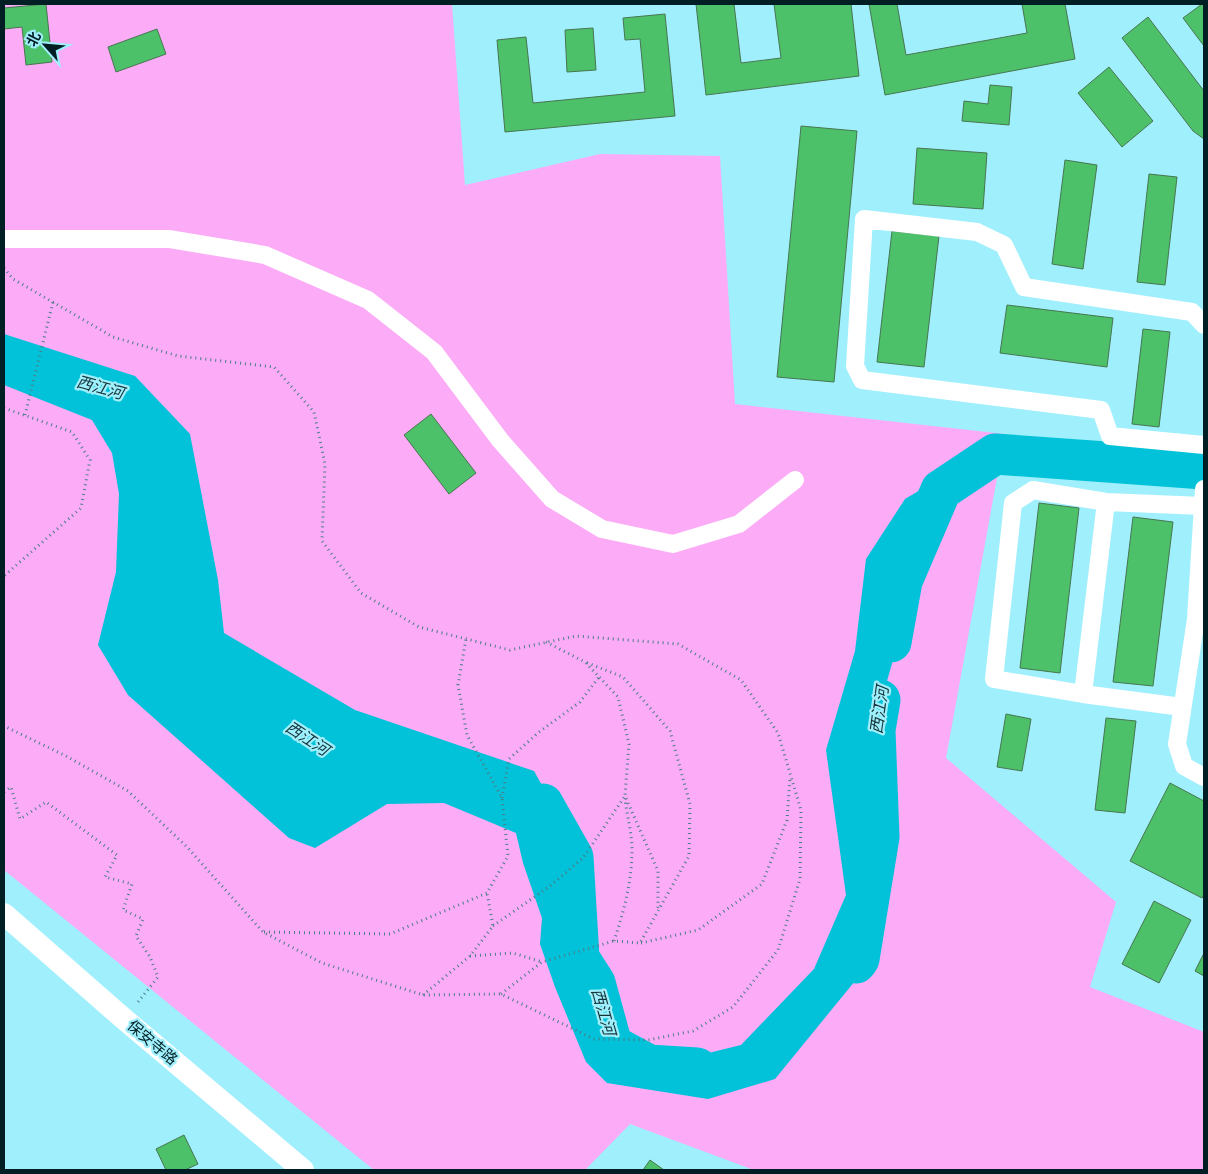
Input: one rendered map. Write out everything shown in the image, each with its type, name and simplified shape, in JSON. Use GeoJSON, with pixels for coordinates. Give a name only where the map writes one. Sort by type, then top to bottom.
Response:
{"type":"FeatureCollection","features":[{"type":"Feature","properties":{"kind":"street"},"geometry":{"type":"LineString","coordinates":[[1204,325],[1192,312],[1024,287],[1004,245],[977,232],[864,219],[855,366],[862,380],[1101,410],[1110,436],[1204,445]]}},
{"type":"Feature","properties":{"kind":"street"},"geometry":{"type":"LineString","coordinates":[[4,239],[170,239],[266,255],[368,300],[434,352],[500,440],[552,499],[602,529],[673,544],[739,524],[795,480]]}},
{"type":"Feature","properties":{"kind":"street"},"geometry":{"type":"LineString","coordinates":[[1182,707],[1083,694],[994,679],[1013,503],[1033,490],[1106,502],[1204,498],[1200,619],[1182,707],[1177,744],[1184,766],[1204,777]]}},
{"type":"Feature","properties":{"kind":"street"},"geometry":{"type":"LineString","coordinates":[[1083,694],[1106,502]]}},
{"type":"Feature","properties":{"kind":"street","name":"保安寺路"},"geometry":{"type":"LineString","coordinates":[[4,914],[124,1019],[303,1170]]}},
{"type":"Feature","properties":{"kind":"path"},"geometry":{"type":"LineString","coordinates":[[4,268],[13,279],[113,337],[178,356],[274,366],[314,412],[325,464],[322,542],[361,593],[419,627],[510,650],[576,636],[678,644],[741,680],[778,733],[802,810],[800,879],[778,950],[733,1007],[694,1030],[648,1040],[594,1039],[501,994],[423,995],[322,963],[263,932],[187,847],[128,791],[66,756],[4,726]]}},
{"type":"Feature","properties":{"kind":"path"},"geometry":{"type":"LineString","coordinates":[[25,415],[54,302]]}},
{"type":"Feature","properties":{"kind":"path"},"geometry":{"type":"LineString","coordinates":[[4,408],[72,432],[90,460],[81,508],[4,576]]}},
{"type":"Feature","properties":{"kind":"path"},"geometry":{"type":"LineString","coordinates":[[466,639],[458,686],[466,735],[502,798]]}},
{"type":"Feature","properties":{"kind":"path"},"geometry":{"type":"LineString","coordinates":[[546,642],[585,662],[623,677],[670,731],[690,804],[689,856],[640,943]]}},
{"type":"Feature","properties":{"kind":"path"},"geometry":{"type":"LineString","coordinates":[[585,662],[618,697],[629,744],[625,796],[632,848],[630,881],[614,941]]}},
{"type":"Feature","properties":{"kind":"path"},"geometry":{"type":"LineString","coordinates":[[263,932],[390,934],[487,893],[508,856],[502,798],[509,759],[539,732],[580,702],[599,677]]}},
{"type":"Feature","properties":{"kind":"path"},"geometry":{"type":"LineString","coordinates":[[501,994],[542,962],[614,941],[640,943],[698,930],[762,884],[787,820],[790,775]]}},
{"type":"Feature","properties":{"kind":"path"},"geometry":{"type":"LineString","coordinates":[[4,792],[11,787],[20,819],[46,802],[117,855],[105,877],[132,884],[122,910],[143,919],[136,936],[150,957],[158,977],[124,1019]]}},
{"type":"Feature","properties":{"kind":"path"},"geometry":{"type":"LineString","coordinates":[[625,796],[658,871],[658,913]]}},
{"type":"Feature","properties":{"kind":"path"},"geometry":{"type":"LineString","coordinates":[[423,995],[470,956],[493,926],[550,886],[583,858],[625,796]]}},
{"type":"Feature","properties":{"kind":"path"},"geometry":{"type":"LineString","coordinates":[[487,893],[493,926]]}},
{"type":"Feature","properties":{"kind":"path"},"geometry":{"type":"LineString","coordinates":[[470,956],[513,953],[542,962]]}},
{"type":"Feature","properties":{"kind":"shaded area"},"geometry":{"type":"Polygon","coordinates":[[[4,4],[452,4],[465,185],[600,154],[720,156],[735,404],[1005,434],[946,758],[1116,902],[1090,987],[1204,1032],[1204,1167],[1202,1170],[754,1170],[630,1124],[585,1170],[374,1170],[4,870],[4,4]]]}},
{"type":"Feature","properties":{"kind":"water"},"geometry":{"type":"Polygon","coordinates":[[[4,334],[135,376],[190,434],[218,580],[224,633],[355,710],[534,771],[570,835],[572,930],[607,998],[631,1061],[680,1060],[741,1045],[814,969],[846,895],[826,750],[855,651],[866,559],[905,499],[947,474],[898,565],[905,618],[879,709],[864,970],[775,1079],[708,1099],[607,1083],[586,1062],[555,987],[540,944],[542,918],[523,863],[516,833],[444,803],[387,804],[315,848],[289,838],[128,695],[98,645],[116,572],[119,494],[112,453],[92,420],[4,385],[4,334]]]}},
{"type":"Feature","properties":{"kind":"building"},"geometry":{"type":"Polygon","coordinates":[[[46,4],[52,62],[26,65],[22,27],[4,29],[4,8],[46,4]]]}},
{"type":"Feature","properties":{"kind":"building"},"geometry":{"type":"Polygon","coordinates":[[[696,4],[734,4],[741,63],[781,58],[774,4],[851,4],[859,76],[706,95],[696,4]]]}},
{"type":"Feature","properties":{"kind":"building"},"geometry":{"type":"Polygon","coordinates":[[[869,4],[897,4],[906,55],[1027,33],[1022,4],[1065,4],[1075,59],[885,95],[869,4]]]}},
{"type":"Feature","properties":{"kind":"building"},"geometry":{"type":"Polygon","coordinates":[[[1204,4],[1204,46],[1183,18],[1204,4]]]}},
{"type":"Feature","properties":{"kind":"building"},"geometry":{"type":"Polygon","coordinates":[[[665,14],[675,116],[505,132],[497,40],[526,37],[533,103],[645,92],[640,39],[625,40],[623,18],[665,14]]]}},
{"type":"Feature","properties":{"kind":"building"},"geometry":{"type":"Polygon","coordinates":[[[1148,17],[1204,91],[1204,139],[1193,131],[1122,38],[1148,17]]]}},
{"type":"Feature","properties":{"kind":"building"},"geometry":{"type":"Polygon","coordinates":[[[593,28],[596,70],[567,72],[565,30],[593,28]]]}},
{"type":"Feature","properties":{"kind":"building"},"geometry":{"type":"Polygon","coordinates":[[[157,29],[166,54],[116,72],[108,47],[157,29]]]}},
{"type":"Feature","properties":{"kind":"building"},"geometry":{"type":"Polygon","coordinates":[[[1109,67],[1153,121],[1122,147],[1078,93],[1109,67]]]}},
{"type":"Feature","properties":{"kind":"building"},"geometry":{"type":"Polygon","coordinates":[[[990,85],[1012,87],[1009,125],[962,121],[964,101],[988,104],[990,85]]]}},
{"type":"Feature","properties":{"kind":"building"},"geometry":{"type":"Polygon","coordinates":[[[801,126],[857,131],[834,382],[777,377],[801,126]]]}},
{"type":"Feature","properties":{"kind":"building"},"geometry":{"type":"Polygon","coordinates":[[[917,148],[987,153],[983,209],[913,204],[917,148]]]}},
{"type":"Feature","properties":{"kind":"building"},"geometry":{"type":"Polygon","coordinates":[[[1065,160],[1097,165],[1083,269],[1052,264],[1065,160]]]}},
{"type":"Feature","properties":{"kind":"building"},"geometry":{"type":"Polygon","coordinates":[[[1149,174],[1177,177],[1165,285],[1137,282],[1149,174]]]}},
{"type":"Feature","properties":{"kind":"building"},"geometry":{"type":"Polygon","coordinates":[[[892,231],[939,236],[924,367],[877,362],[892,231]]]}},
{"type":"Feature","properties":{"kind":"building"},"geometry":{"type":"Polygon","coordinates":[[[1007,305],[1113,318],[1107,367],[1000,353],[1007,305]]]}},
{"type":"Feature","properties":{"kind":"building"},"geometry":{"type":"Polygon","coordinates":[[[1143,329],[1170,332],[1159,427],[1132,424],[1143,329]]]}},
{"type":"Feature","properties":{"kind":"building"},"geometry":{"type":"Polygon","coordinates":[[[431,414],[476,473],[449,494],[404,435],[431,414]]]}},
{"type":"Feature","properties":{"kind":"building"},"geometry":{"type":"Polygon","coordinates":[[[1039,503],[1079,508],[1060,673],[1020,668],[1039,503]]]}},
{"type":"Feature","properties":{"kind":"building"},"geometry":{"type":"Polygon","coordinates":[[[1133,517],[1173,522],[1153,686],[1113,682],[1133,517]]]}},
{"type":"Feature","properties":{"kind":"building"},"geometry":{"type":"Polygon","coordinates":[[[1006,714],[1031,719],[1022,771],[997,767],[1006,714]]]}},
{"type":"Feature","properties":{"kind":"building"},"geometry":{"type":"Polygon","coordinates":[[[1106,718],[1136,721],[1125,813],[1095,810],[1106,718]]]}},
{"type":"Feature","properties":{"kind":"building"},"geometry":{"type":"Polygon","coordinates":[[[1170,783],[1204,801],[1204,894],[1202,898],[1130,861],[1170,783]]]}},
{"type":"Feature","properties":{"kind":"building"},"geometry":{"type":"Polygon","coordinates":[[[1154,901],[1191,920],[1159,983],[1122,964],[1154,901]]]}},
{"type":"Feature","properties":{"kind":"building"},"geometry":{"type":"Polygon","coordinates":[[[1204,953],[1204,976],[1195,971],[1204,953]]]}},
{"type":"Feature","properties":{"kind":"building"},"geometry":{"type":"Polygon","coordinates":[[[184,1135],[198,1164],[185,1170],[166,1170],[156,1149],[184,1135]]]}},
{"type":"Feature","properties":{"kind":"building"},"geometry":{"type":"Polygon","coordinates":[[[650,1160],[664,1170],[643,1170],[650,1160]]]}},
{"type":"Feature","properties":{"kind":"waterway","name":"西江河"},"geometry":{"type":"LineString","coordinates":[[891,642],[902,581],[941,490],[995,454],[1204,469]]}},
{"type":"Feature","properties":{"kind":"waterway","name":"西江河"},"geometry":{"type":"LineString","coordinates":[[856,963],[859,959],[879,837],[875,730],[880,700]]}},
{"type":"Feature","properties":{"kind":"waterway","name":"西江河"},"geometry":{"type":"LineString","coordinates":[[543,804],[573,857],[579,958],[595,983],[612,1045],[649,1065],[697,1068]]}}]}
